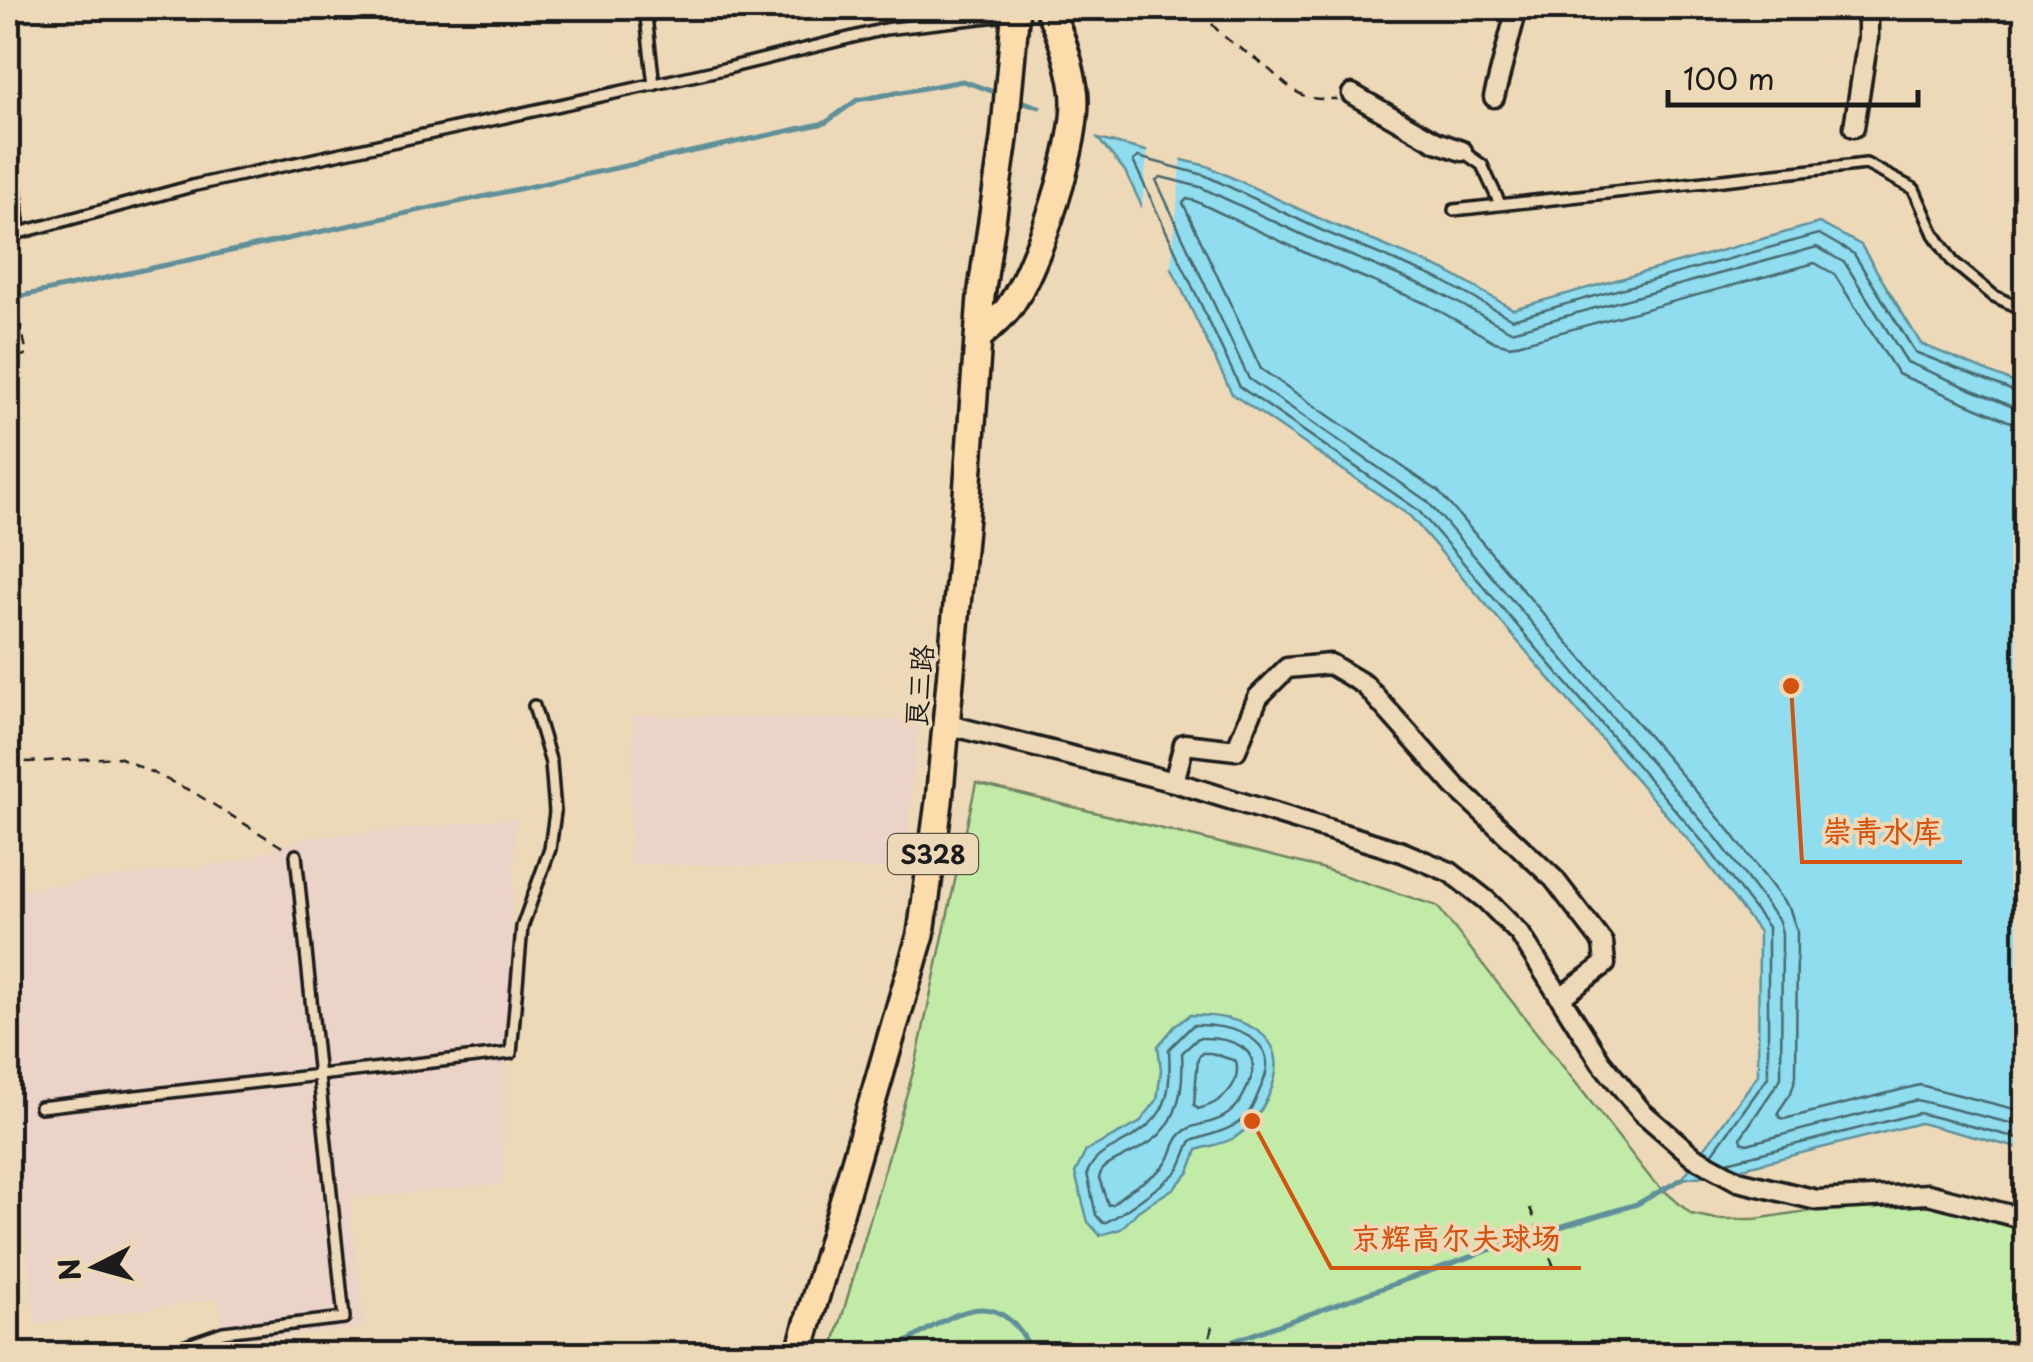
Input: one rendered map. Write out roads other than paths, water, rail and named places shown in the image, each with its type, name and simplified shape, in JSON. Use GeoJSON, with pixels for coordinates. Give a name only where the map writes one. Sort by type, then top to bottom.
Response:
{"type":"FeatureCollection","features":[{"type":"Feature","properties":{"kind":"main road"},"geometry":{"type":"LineString","coordinates":[[978,338],[1007,310],[1028,271],[1066,170],[1075,92],[1061,36],[1048,8]]}},
{"type":"Feature","properties":{"kind":"main road","name":"良三路"},"geometry":{"type":"LineString","coordinates":[[799,1354],[922,934],[967,495],[978,338],[1016,10]]}},
{"type":"Feature","properties":{"kind":"street"},"geometry":{"type":"LineString","coordinates":[[1494,97],[1517,8]]}},
{"type":"Feature","properties":{"kind":"street"},"geometry":{"type":"LineString","coordinates":[[1854,127],[1868,38],[1868,8]]}},
{"type":"Feature","properties":{"kind":"street"},"geometry":{"type":"LineString","coordinates":[[1352,94],[1436,142],[1462,151]]}},
{"type":"Feature","properties":{"kind":"street"},"geometry":{"type":"LineString","coordinates":[[1174,782],[1184,744],[1236,750],[1258,697],[1288,668],[1330,664],[1365,684],[1456,787],[1554,879],[1603,943],[1605,964],[1561,998]]}},
{"type":"Feature","properties":{"kind":"street"},"geometry":{"type":"LineString","coordinates":[[944,724],[1174,782],[1402,852],[1450,872],[1520,934],[1601,1062],[1658,1126],[1694,1157],[1738,1181],[1817,1200],[1928,1194],[2026,1219]]}},
{"type":"Feature","properties":{"kind":"lane"},"geometry":{"type":"LineString","coordinates":[[645,8],[654,85]]}},
{"type":"Feature","properties":{"kind":"lane"},"geometry":{"type":"LineString","coordinates":[[8,236],[196,185],[654,85],[884,29],[1016,10]]}},
{"type":"Feature","properties":{"kind":"lane"},"geometry":{"type":"LineString","coordinates":[[8,120],[20,232]]}},
{"type":"Feature","properties":{"kind":"lane"},"geometry":{"type":"LineString","coordinates":[[1462,151],[1482,165],[1500,204]]}},
{"type":"Feature","properties":{"kind":"lane"},"geometry":{"type":"LineString","coordinates":[[1454,210],[1866,164],[1914,188],[1934,234],[1952,262],[1994,296],[2026,311]]}},
{"type":"Feature","properties":{"kind":"lane"},"geometry":{"type":"LineString","coordinates":[[40,1107],[510,1053],[522,927],[550,849],[555,812],[551,764],[534,706]]}},
{"type":"Feature","properties":{"kind":"lane"},"geometry":{"type":"LineString","coordinates":[[160,1354],[223,1332],[344,1318],[296,855]]}},
{"type":"Feature","properties":{"kind":"water"},"geometry":{"type":"Polygon","coordinates":[[[1098,139],[1207,166],[1327,222],[1444,270],[1513,309],[1819,223],[1861,245],[1921,344],[2025,387],[2025,1150],[1920,1123],[1723,1173],[1682,1179],[1758,1075],[1759,932],[1701,855],[1410,516],[1232,394],[1125,171],[1098,139]]]}},
{"type":"Feature","properties":{"kind":"water"},"geometry":{"type":"Polygon","coordinates":[[[1190,1015],[1228,1019],[1260,1032],[1276,1058],[1268,1097],[1240,1134],[1197,1150],[1189,1172],[1174,1188],[1138,1211],[1121,1229],[1100,1235],[1088,1222],[1075,1173],[1086,1151],[1139,1123],[1157,1100],[1161,1070],[1158,1046],[1190,1015]]]}},
{"type":"Feature","properties":{"kind":"waterway"},"geometry":{"type":"LineString","coordinates":[[8,299],[825,123],[857,100],[963,81],[1000,94]]}},
{"type":"Feature","properties":{"kind":"waterway"},"geometry":{"type":"LineString","coordinates":[[1015,99],[1039,107]]}},
{"type":"Feature","properties":{"kind":"waterway"},"geometry":{"type":"LineString","coordinates":[[1197,1354],[1526,1237],[1637,1204],[1682,1179]]}},
{"type":"Feature","properties":{"kind":"waterway"},"geometry":{"type":"LineString","coordinates":[[884,1354],[946,1319],[984,1309],[1001,1314],[1018,1328],[1033,1354]]}},
{"type":"Feature","properties":{"kind":"place","name":"崇青水库"},"geometry":{"type":"Point","coordinates":[1791,686]}},
{"type":"Feature","properties":{"kind":"place","name":"京辉高尔夫球场"},"geometry":{"type":"Point","coordinates":[1252,1121]}}]}
